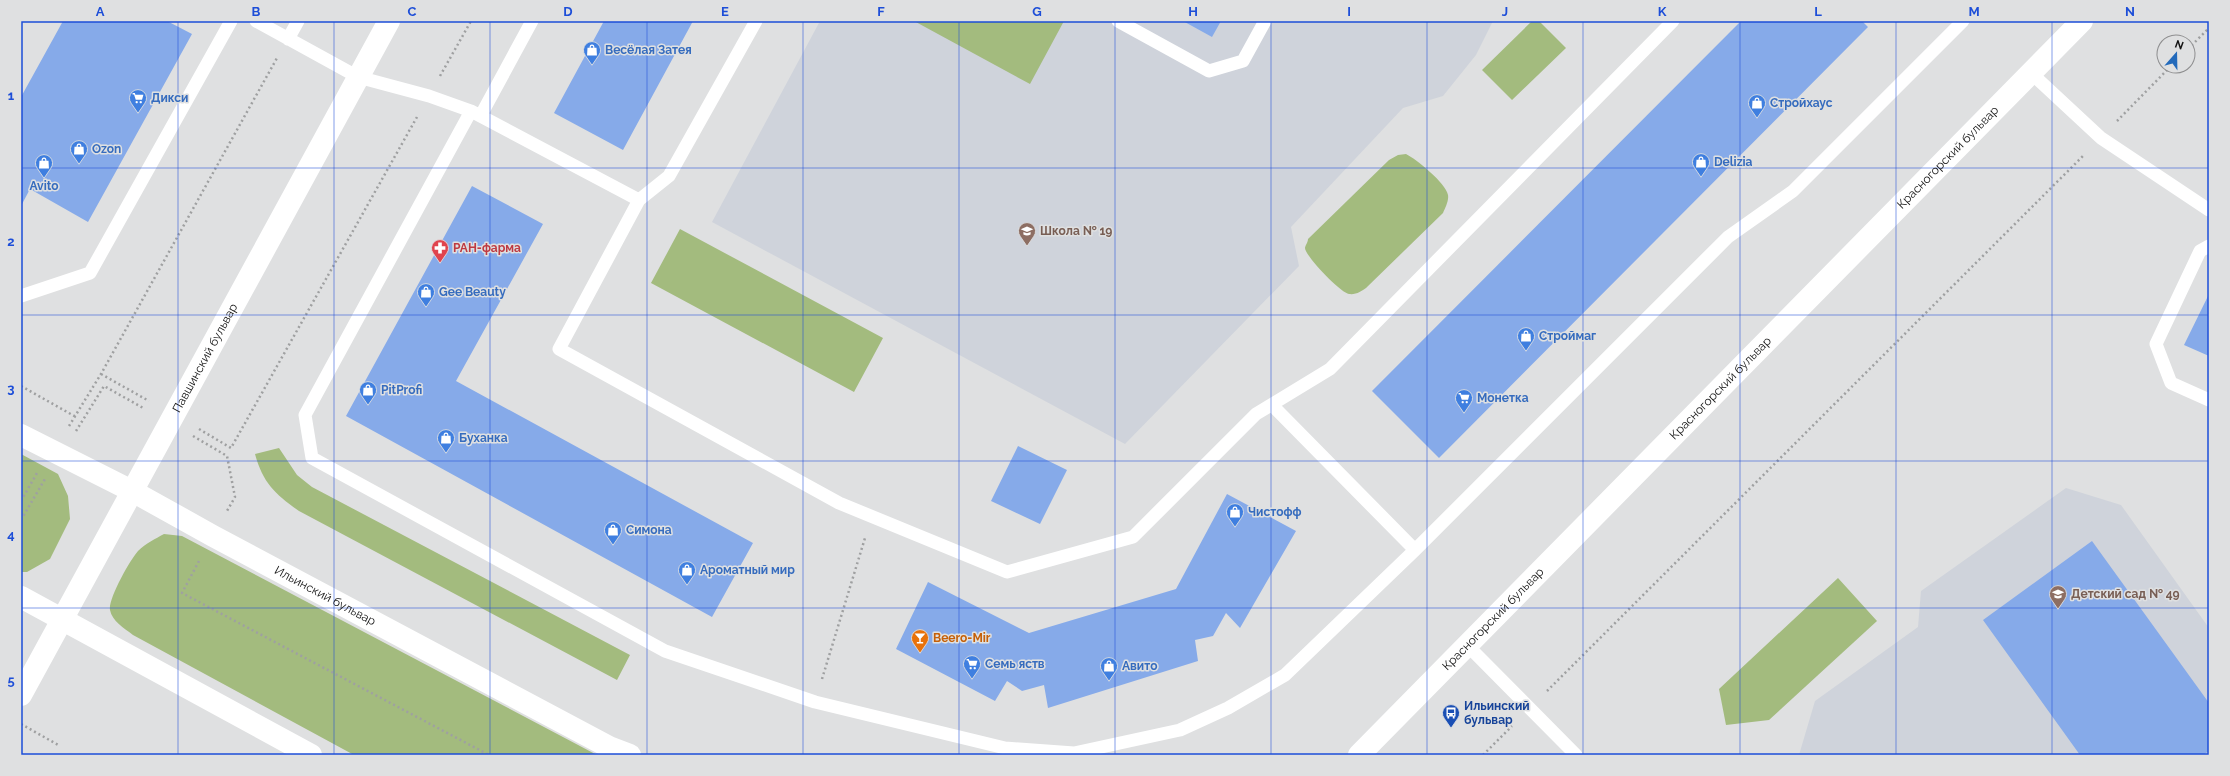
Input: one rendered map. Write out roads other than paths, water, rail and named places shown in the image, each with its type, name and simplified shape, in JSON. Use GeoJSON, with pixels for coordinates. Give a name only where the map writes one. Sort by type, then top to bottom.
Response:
{"type":"FeatureCollection","features":[{"type":"Feature","properties":{"kind":"street","name":"Павшинский бульвар"},"geometry":{"type":"LineString","coordinates":[[21,695],[134,492],[389,21]]}},
{"type":"Feature","properties":{"kind":"street","name":"Красногорский бульвар"},"geometry":{"type":"LineString","coordinates":[[1359,755],[1468,646],[2078,22]]}},
{"type":"Feature","properties":{"kind":"street","name":"Ильинский бульвар"},"geometry":{"type":"LineString","coordinates":[[21,434],[134,492],[213,536],[595,740],[630,755]]}},
{"type":"Feature","properties":{"kind":"street"},"geometry":{"type":"LineString","coordinates":[[21,597],[311,755]]}},
{"type":"Feature","properties":{"kind":"lane"},"geometry":{"type":"LineString","coordinates":[[21,296],[90,273],[231,21]]}},
{"type":"Feature","properties":{"kind":"lane"},"geometry":{"type":"LineString","coordinates":[[256,21],[358,77],[429,96],[476,113],[639,200]]}},
{"type":"Feature","properties":{"kind":"lane"},"geometry":{"type":"LineString","coordinates":[[288,38],[298,21]]}},
{"type":"Feature","properties":{"kind":"lane"},"geometry":{"type":"LineString","coordinates":[[532,21],[476,113],[305,415],[312,458],[665,651],[815,702],[1005,748],[1074,753],[1180,730],[1228,708],[1285,675],[1415,550],[1728,237],[1793,191],[1963,21]]}},
{"type":"Feature","properties":{"kind":"lane"},"geometry":{"type":"LineString","coordinates":[[756,21],[669,176],[639,200],[559,349],[839,503],[1007,572],[1133,537],[1256,414],[1330,369],[1673,21]]}},
{"type":"Feature","properties":{"kind":"lane"},"geometry":{"type":"LineString","coordinates":[[1118,21],[1209,71],[1243,61],[1265,21]]}},
{"type":"Feature","properties":{"kind":"lane"},"geometry":{"type":"LineString","coordinates":[[2030,72],[2101,138],[2209,210]]}},
{"type":"Feature","properties":{"kind":"lane"},"geometry":{"type":"LineString","coordinates":[[2209,246],[2200,251],[2156,344],[2171,383],[2209,400]]}},
{"type":"Feature","properties":{"kind":"lane"},"geometry":{"type":"LineString","coordinates":[[1272,405],[1415,550]]}},
{"type":"Feature","properties":{"kind":"lane"},"geometry":{"type":"LineString","coordinates":[[1468,646],[1576,755]]}},
{"type":"Feature","properties":{"kind":"place","name":"Весёлая Затея"},"geometry":{"type":"Point","coordinates":[592,65]}},
{"type":"Feature","properties":{"kind":"place","name":"Дикси"},"geometry":{"type":"Point","coordinates":[138,113]}},
{"type":"Feature","properties":{"kind":"place","name":"Стройхаус"},"geometry":{"type":"Point","coordinates":[1757,118]}},
{"type":"Feature","properties":{"kind":"place","name":"Ozon"},"geometry":{"type":"Point","coordinates":[79,164]}},
{"type":"Feature","properties":{"kind":"place","name":"Delizia"},"geometry":{"type":"Point","coordinates":[1701,177]}},
{"type":"Feature","properties":{"kind":"place","name":"Avito"},"geometry":{"type":"Point","coordinates":[44,178]}},
{"type":"Feature","properties":{"kind":"place","name":"Школа № 19"},"geometry":{"type":"Point","coordinates":[1027,246]}},
{"type":"Feature","properties":{"kind":"place","name":"РАН-фарма"},"geometry":{"type":"Point","coordinates":[440,263]}},
{"type":"Feature","properties":{"kind":"place","name":"Gee Beauty"},"geometry":{"type":"Point","coordinates":[426,307]}},
{"type":"Feature","properties":{"kind":"place","name":"Строймаг"},"geometry":{"type":"Point","coordinates":[1526,351]}},
{"type":"Feature","properties":{"kind":"place","name":"PitProfi"},"geometry":{"type":"Point","coordinates":[368,405]}},
{"type":"Feature","properties":{"kind":"place","name":"Монетка"},"geometry":{"type":"Point","coordinates":[1464,413]}},
{"type":"Feature","properties":{"kind":"place","name":"Буханка"},"geometry":{"type":"Point","coordinates":[446,453]}},
{"type":"Feature","properties":{"kind":"place","name":"Чистофф"},"geometry":{"type":"Point","coordinates":[1235,527]}},
{"type":"Feature","properties":{"kind":"place","name":"Симона"},"geometry":{"type":"Point","coordinates":[613,545]}},
{"type":"Feature","properties":{"kind":"place","name":"Ароматный мир"},"geometry":{"type":"Point","coordinates":[687,585]}},
{"type":"Feature","properties":{"kind":"place","name":"Детский сад № 49"},"geometry":{"type":"Point","coordinates":[2058,609]}},
{"type":"Feature","properties":{"kind":"place","name":"Beero-Mir"},"geometry":{"type":"Point","coordinates":[920,653]}},
{"type":"Feature","properties":{"kind":"place","name":"Семь яств"},"geometry":{"type":"Point","coordinates":[972,679]}},
{"type":"Feature","properties":{"kind":"place","name":"Авито"},"geometry":{"type":"Point","coordinates":[1109,681]}},
{"type":"Feature","properties":{"kind":"place","name":"Ильинский бульвар"},"geometry":{"type":"Point","coordinates":[1451,728]}}]}
